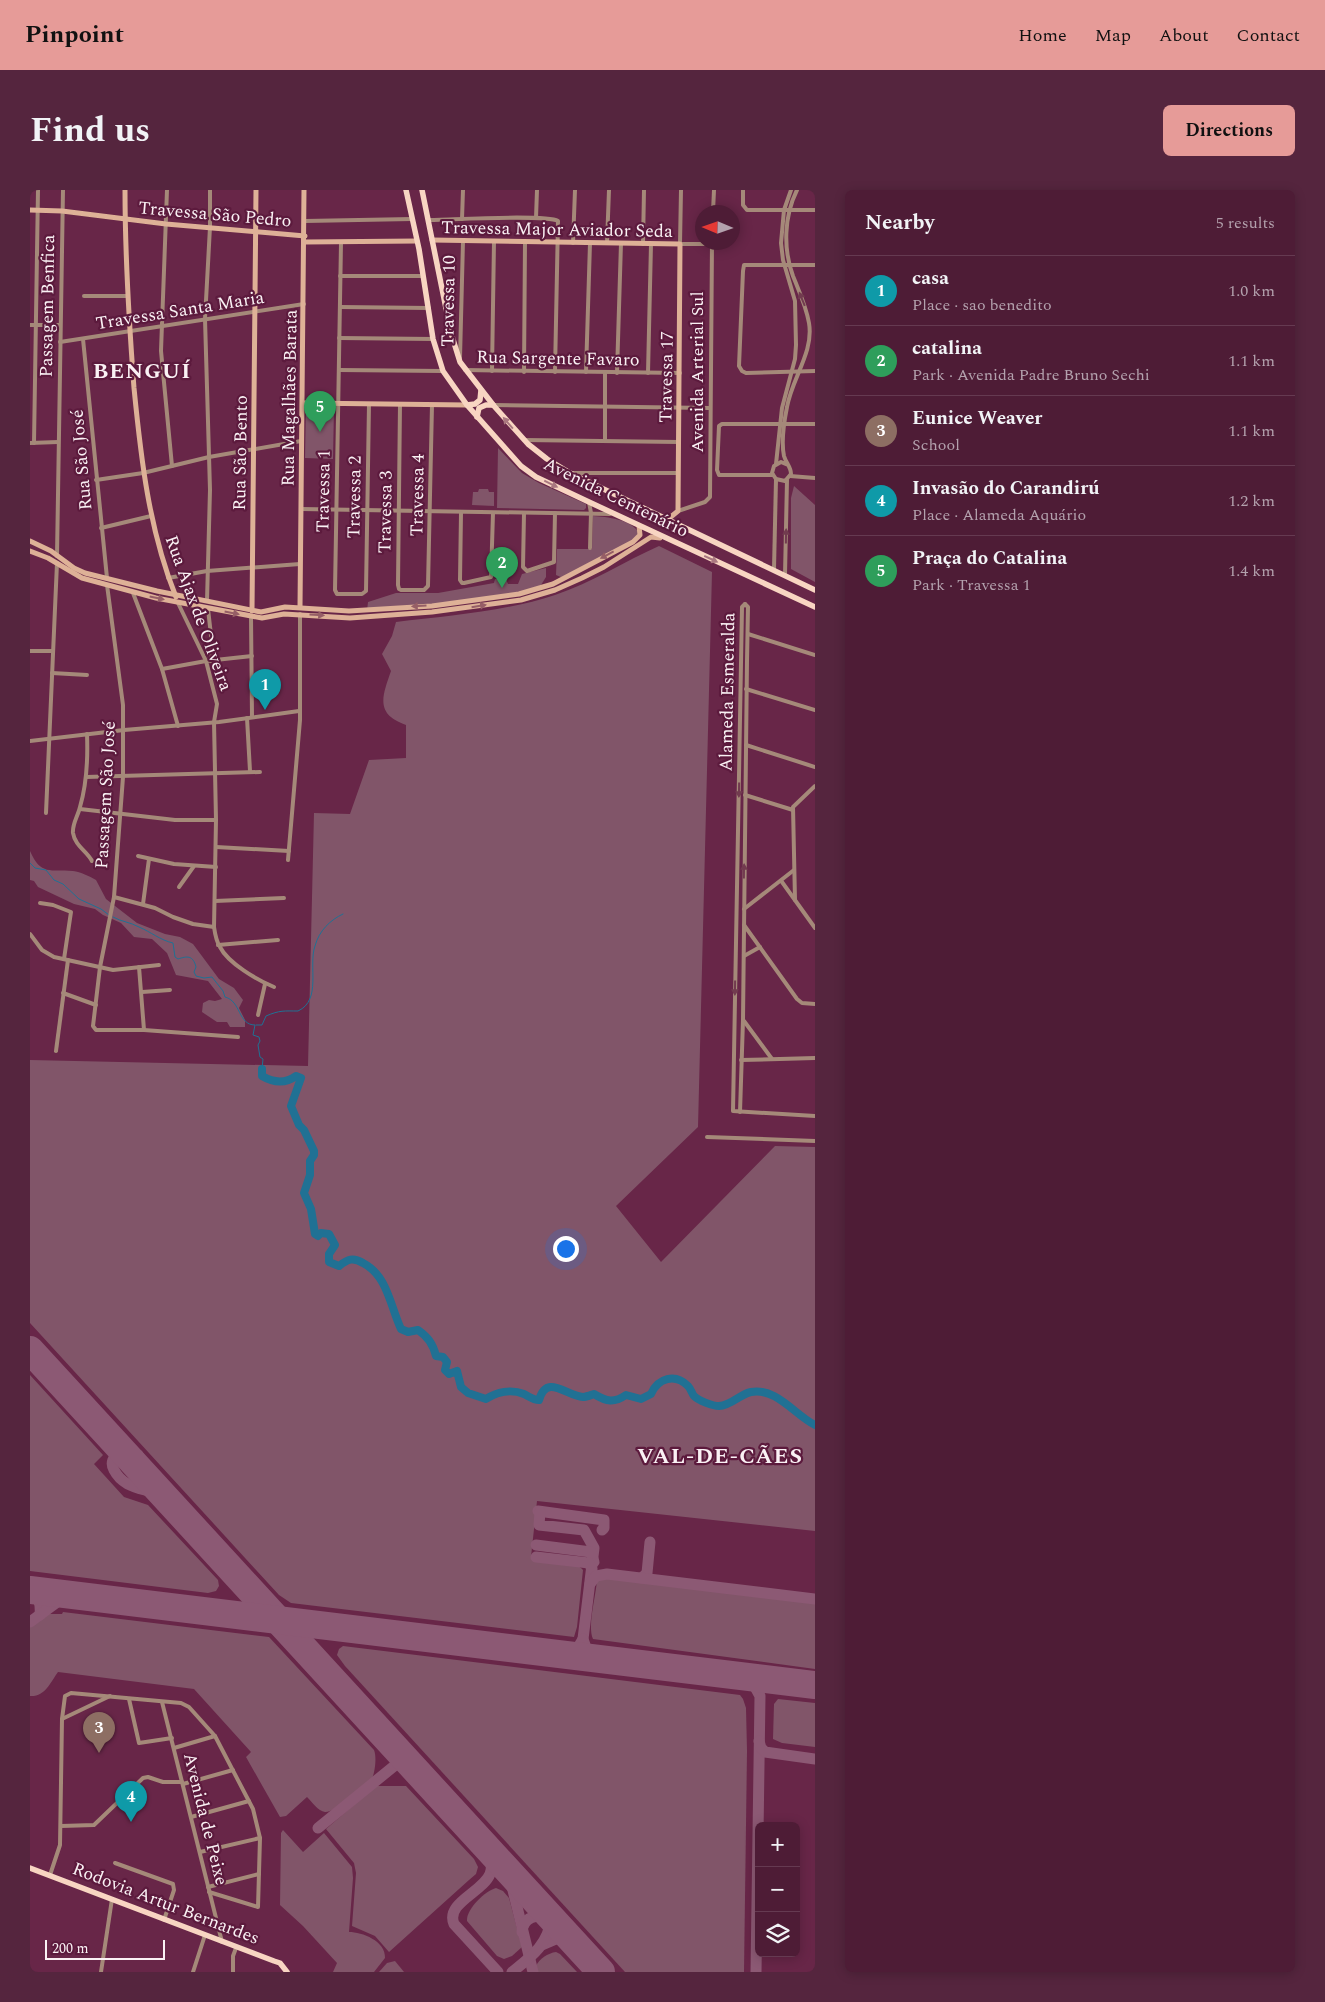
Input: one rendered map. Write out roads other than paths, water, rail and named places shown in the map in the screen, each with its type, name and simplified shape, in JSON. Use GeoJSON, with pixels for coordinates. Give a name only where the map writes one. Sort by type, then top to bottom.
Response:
{"type":"FeatureCollection","features":[{"type":"Feature","properties":{"kind":"main road","name":"Avenida Centenário"},"geometry":{"type":"LineString","coordinates":[[406,190],[417,241],[433,339],[443,371],[467,405],[527,471],[666,539],[815,607]]}},
{"type":"Feature","properties":{"kind":"main road","name":"Avenida Centenário"},"geometry":{"type":"LineString","coordinates":[[422,192],[452,339],[460,362],[493,405],[524,440],[547,459],[570,473],[815,590]]}},
{"type":"Feature","properties":{"kind":"main road"},"geometry":{"type":"LineString","coordinates":[[467,405],[475,404],[480,400],[481,390]]}},
{"type":"Feature","properties":{"kind":"main road"},"geometry":{"type":"LineString","coordinates":[[478,417],[480,408],[486,405],[493,405]]}},
{"type":"Feature","properties":{"kind":"main road","name":"Rodovia Artur Bernardes"},"geometry":{"type":"LineString","coordinates":[[31,1870],[50,1875],[280,1964],[287,1972]]}},
{"type":"Feature","properties":{"kind":"street"},"geometry":{"type":"LineString","coordinates":[[38,190],[32,325],[32,443],[58,442]]}},
{"type":"Feature","properties":{"kind":"street","name":"Passagem Benfica"},"geometry":{"type":"LineString","coordinates":[[46,813],[58,564],[56,554],[63,190]]}},
{"type":"Feature","properties":{"kind":"street","name":"Rua Ajax de Oliveira"},"geometry":{"type":"LineString","coordinates":[[125,190],[130,332],[143,472],[168,578],[206,662],[217,704],[214,722],[216,820],[214,927],[218,945]]}},
{"type":"Feature","properties":{"kind":"street"},"geometry":{"type":"LineString","coordinates":[[167,190],[161,351],[172,466]]}},
{"type":"Feature","properties":{"kind":"street"},"geometry":{"type":"LineString","coordinates":[[207,601],[210,457],[205,319],[210,190]]}},
{"type":"Feature","properties":{"kind":"street","name":"Rua São Bento"},"geometry":{"type":"LineString","coordinates":[[250,771],[249,718],[252,656],[256,190]]}},
{"type":"Feature","properties":{"kind":"street","name":"Rua Magalhães Barata"},"geometry":{"type":"LineString","coordinates":[[300,607],[304,190]]}},
{"type":"Feature","properties":{"kind":"street"},"geometry":{"type":"LineString","coordinates":[[462,219],[463,190]]}},
{"type":"Feature","properties":{"kind":"street"},"geometry":{"type":"LineString","coordinates":[[536,218],[537,190]]}},
{"type":"Feature","properties":{"kind":"street"},"geometry":{"type":"LineString","coordinates":[[572,243],[575,190]]}},
{"type":"Feature","properties":{"kind":"street"},"geometry":{"type":"LineString","coordinates":[[606,243],[609,190]]}},
{"type":"Feature","properties":{"kind":"street"},"geometry":{"type":"LineString","coordinates":[[642,244],[644,190]]}},
{"type":"Feature","properties":{"kind":"street"},"geometry":{"type":"LineString","coordinates":[[680,244],[681,190]]}},
{"type":"Feature","properties":{"kind":"street"},"geometry":{"type":"LineString","coordinates":[[713,205],[714,190]]}},
{"type":"Feature","properties":{"kind":"street"},"geometry":{"type":"LineString","coordinates":[[743,190],[743,205],[747,210],[815,210]]}},
{"type":"Feature","properties":{"kind":"street"},"geometry":{"type":"LineString","coordinates":[[785,575],[788,478],[791,472],[784,456],[782,408],[792,371],[796,345],[796,315],[787,264],[781,243],[784,210],[791,190]]}},
{"type":"Feature","properties":{"kind":"street"},"geometry":{"type":"LineString","coordinates":[[774,569],[776,497],[772,470],[776,464],[782,424],[790,391],[808,347],[810,333],[808,318],[787,264],[786,242],[790,210],[797,190]]}},
{"type":"Feature","properties":{"kind":"street","name":"Travessa São Pedro"},"geometry":{"type":"LineString","coordinates":[[30,210],[62,211],[166,224],[256,231],[305,239]]}},
{"type":"Feature","properties":{"kind":"street"},"geometry":{"type":"LineString","coordinates":[[428,220],[536,218],[555,219],[559,222],[554,372]]}},
{"type":"Feature","properties":{"kind":"street"},"geometry":{"type":"LineString","coordinates":[[305,221],[412,220]]}},
{"type":"Feature","properties":{"kind":"street","name":"Travessa Major Aviador Seda"},"geometry":{"type":"LineString","coordinates":[[305,239],[341,242],[417,241]]}},
{"type":"Feature","properties":{"kind":"street","name":"Travessa Major Aviador Seda"},"geometry":{"type":"LineString","coordinates":[[432,240],[695,244]]}},
{"type":"Feature","properties":{"kind":"street","name":"Travessa 10"},"geometry":{"type":"LineString","coordinates":[[460,362],[462,241]]}},
{"type":"Feature","properties":{"kind":"street"},"geometry":{"type":"LineString","coordinates":[[492,371],[494,241]]}},
{"type":"Feature","properties":{"kind":"street","name":"Travessa 1"},"geometry":{"type":"LineString","coordinates":[[341,242],[335,590],[339,594],[362,594],[366,591]]}},
{"type":"Feature","properties":{"kind":"street"},"geometry":{"type":"LineString","coordinates":[[524,372],[525,242]]}},
{"type":"Feature","properties":{"kind":"street"},"geometry":{"type":"LineString","coordinates":[[586,372],[590,243]]}},
{"type":"Feature","properties":{"kind":"street"},"geometry":{"type":"LineString","coordinates":[[617,373],[621,244]]}},
{"type":"Feature","properties":{"kind":"street"},"geometry":{"type":"LineString","coordinates":[[648,373],[651,244]]}},
{"type":"Feature","properties":{"kind":"street","name":"Travessa 17"},"geometry":{"type":"LineString","coordinates":[[678,511],[680,244]]}},
{"type":"Feature","properties":{"kind":"street","name":"Avenida Arterial Sul"},"geometry":{"type":"LineString","coordinates":[[678,511],[707,501],[710,494],[712,250]]}},
{"type":"Feature","properties":{"kind":"street"},"geometry":{"type":"LineString","coordinates":[[815,265],[748,264],[744,267],[739,366],[746,373],[815,371]]}},
{"type":"Feature","properties":{"kind":"street"},"geometry":{"type":"LineString","coordinates":[[340,276],[423,276]]}},
{"type":"Feature","properties":{"kind":"street"},"geometry":{"type":"LineString","coordinates":[[84,296],[128,296]]}},
{"type":"Feature","properties":{"kind":"street","name":"Travessa Santa Maria"},"geometry":{"type":"LineString","coordinates":[[60,342],[304,304]]}},
{"type":"Feature","properties":{"kind":"street"},"geometry":{"type":"LineString","coordinates":[[340,307],[429,308]]}},
{"type":"Feature","properties":{"kind":"street"},"geometry":{"type":"LineString","coordinates":[[808,318],[815,318]]}},
{"type":"Feature","properties":{"kind":"street"},"geometry":{"type":"LineString","coordinates":[[32,325],[60,325]]}},
{"type":"Feature","properties":{"kind":"street"},"geometry":{"type":"LineString","coordinates":[[339,338],[433,339]]}},
{"type":"Feature","properties":{"kind":"street","name":"Rua São José"},"geometry":{"type":"LineString","coordinates":[[83,339],[107,578]]}},
{"type":"Feature","properties":{"kind":"street"},"geometry":{"type":"LineString","coordinates":[[339,370],[443,371]]}},
{"type":"Feature","properties":{"kind":"street","name":"Rua Sargente Favaro"},"geometry":{"type":"LineString","coordinates":[[465,370],[680,373]]}},
{"type":"Feature","properties":{"kind":"street"},"geometry":{"type":"LineString","coordinates":[[605,373],[605,440]]}},
{"type":"Feature","properties":{"kind":"street"},"geometry":{"type":"LineString","coordinates":[[453,405],[460,396]]}},
{"type":"Feature","properties":{"kind":"street"},"geometry":{"type":"LineString","coordinates":[[303,403],[467,405]]}},
{"type":"Feature","properties":{"kind":"street","name":"Travessa 2"},"geometry":{"type":"LineString","coordinates":[[366,591],[369,404]]}},
{"type":"Feature","properties":{"kind":"street","name":"Travessa 3"},"geometry":{"type":"LineString","coordinates":[[400,404],[398,587],[401,590],[424,590],[428,586]]}},
{"type":"Feature","properties":{"kind":"street","name":"Travessa 4"},"geometry":{"type":"LineString","coordinates":[[428,586],[432,405]]}},
{"type":"Feature","properties":{"kind":"street"},"geometry":{"type":"LineString","coordinates":[[493,405],[710,408]]}},
{"type":"Feature","properties":{"kind":"street"},"geometry":{"type":"LineString","coordinates":[[815,424],[722,424],[718,428],[716,470],[719,475],[774,477],[783,481],[788,478],[815,478]]}},
{"type":"Feature","properties":{"kind":"street"},"geometry":{"type":"LineString","coordinates":[[524,440],[679,442]]}},
{"type":"Feature","properties":{"kind":"street"},"geometry":{"type":"LineString","coordinates":[[96,480],[301,441]]}},
{"type":"Feature","properties":{"kind":"street"},"geometry":{"type":"LineString","coordinates":[[776,464],[781,462],[788,465]]}},
{"type":"Feature","properties":{"kind":"street"},"geometry":{"type":"LineString","coordinates":[[570,473],[678,473]]}},
{"type":"Feature","properties":{"kind":"street"},"geometry":{"type":"LineString","coordinates":[[776,497],[787,497]]}},
{"type":"Feature","properties":{"kind":"street"},"geometry":{"type":"LineString","coordinates":[[589,502],[590,548]]}},
{"type":"Feature","properties":{"kind":"street"},"geometry":{"type":"LineString","coordinates":[[301,509],[615,514]]}},
{"type":"Feature","properties":{"kind":"street"},"geometry":{"type":"LineString","coordinates":[[668,520],[678,511]]}},
{"type":"Feature","properties":{"kind":"street"},"geometry":{"type":"LineString","coordinates":[[461,512],[460,580],[462,583],[491,577],[493,513]]}},
{"type":"Feature","properties":{"kind":"street"},"geometry":{"type":"LineString","coordinates":[[524,513],[523,567],[527,571],[554,562],[555,513]]}},
{"type":"Feature","properties":{"kind":"street"},"geometry":{"type":"LineString","coordinates":[[101,528],[152,516]]}},
{"type":"Feature","properties":{"kind":"street"},"geometry":{"type":"LineString","coordinates":[[30,541],[56,554],[74,568],[175,595],[260,612],[278,608],[300,607],[350,611],[456,603],[519,594],[553,584],[633,542],[640,535],[639,526]]}},
{"type":"Feature","properties":{"kind":"street"},"geometry":{"type":"LineString","coordinates":[[30,551],[82,578],[133,593],[208,609],[262,618],[284,614],[366,617],[465,609],[521,600],[555,590],[582,578],[604,567],[653,536],[666,539]]}},
{"type":"Feature","properties":{"kind":"street"},"geometry":{"type":"LineString","coordinates":[[774,554],[786,555]]}},
{"type":"Feature","properties":{"kind":"street"},"geometry":{"type":"LineString","coordinates":[[168,578],[207,571],[300,564]]}},
{"type":"Feature","properties":{"kind":"street","name":"Passagem São José"},"geometry":{"type":"LineString","coordinates":[[107,585],[123,704],[123,777],[114,897],[100,966],[94,1026],[96,1030],[144,1030]]}},
{"type":"Feature","properties":{"kind":"street"},"geometry":{"type":"LineString","coordinates":[[133,593],[162,669],[178,726]]}},
{"type":"Feature","properties":{"kind":"street","name":"Alameda Esmeralda"},"geometry":{"type":"LineString","coordinates":[[744,604],[748,607],[748,634],[743,1020],[740,1112],[734,1112],[742,606],[744,604]]}},
{"type":"Feature","properties":{"kind":"street"},"geometry":{"type":"LineString","coordinates":[[208,609],[211,661]]}},
{"type":"Feature","properties":{"kind":"street"},"geometry":{"type":"LineString","coordinates":[[288,860],[300,720],[300,614]]}},
{"type":"Feature","properties":{"kind":"street"},"geometry":{"type":"LineString","coordinates":[[748,634],[815,655]]}},
{"type":"Feature","properties":{"kind":"street"},"geometry":{"type":"LineString","coordinates":[[30,651],[53,651]]}},
{"type":"Feature","properties":{"kind":"street"},"geometry":{"type":"LineString","coordinates":[[162,669],[252,656]]}},
{"type":"Feature","properties":{"kind":"street"},"geometry":{"type":"LineString","coordinates":[[741,659],[747,661]]}},
{"type":"Feature","properties":{"kind":"street"},"geometry":{"type":"LineString","coordinates":[[52,673],[87,676]]}},
{"type":"Feature","properties":{"kind":"street"},"geometry":{"type":"LineString","coordinates":[[746,689],[815,710]]}},
{"type":"Feature","properties":{"kind":"street"},"geometry":{"type":"LineString","coordinates":[[30,741],[214,722],[299,711]]}},
{"type":"Feature","properties":{"kind":"street"},"geometry":{"type":"LineString","coordinates":[[740,714],[746,715]]}},
{"type":"Feature","properties":{"kind":"street"},"geometry":{"type":"LineString","coordinates":[[87,734],[86,777],[80,809],[74,823],[74,835],[79,846],[88,853],[92,861]]}},
{"type":"Feature","properties":{"kind":"street"},"geometry":{"type":"LineString","coordinates":[[746,745],[815,767]]}},
{"type":"Feature","properties":{"kind":"street"},"geometry":{"type":"LineString","coordinates":[[739,767],[745,769]]}},
{"type":"Feature","properties":{"kind":"street"},"geometry":{"type":"LineString","coordinates":[[86,777],[260,772]]}},
{"type":"Feature","properties":{"kind":"street"},"geometry":{"type":"LineString","coordinates":[[795,900],[793,810],[795,805],[815,786]]}},
{"type":"Feature","properties":{"kind":"street"},"geometry":{"type":"LineString","coordinates":[[745,795],[793,810]]}},
{"type":"Feature","properties":{"kind":"street"},"geometry":{"type":"LineString","coordinates":[[80,809],[174,820],[216,820]]}},
{"type":"Feature","properties":{"kind":"street"},"geometry":{"type":"LineString","coordinates":[[738,820],[745,820]]}},
{"type":"Feature","properties":{"kind":"street"},"geometry":{"type":"LineString","coordinates":[[216,847],[289,851]]}},
{"type":"Feature","properties":{"kind":"street"},"geometry":{"type":"LineString","coordinates":[[138,856],[194,866],[216,867]]}},
{"type":"Feature","properties":{"kind":"street"},"geometry":{"type":"LineString","coordinates":[[143,904],[149,859]]}},
{"type":"Feature","properties":{"kind":"street"},"geometry":{"type":"LineString","coordinates":[[179,887],[194,866]]}},
{"type":"Feature","properties":{"kind":"street"},"geometry":{"type":"LineString","coordinates":[[744,909],[782,882],[794,870]]}},
{"type":"Feature","properties":{"kind":"street"},"geometry":{"type":"LineString","coordinates":[[782,882],[815,928]]}},
{"type":"Feature","properties":{"kind":"street"},"geometry":{"type":"LineString","coordinates":[[114,897],[143,904],[193,924],[214,927]]}},
{"type":"Feature","properties":{"kind":"street"},"geometry":{"type":"LineString","coordinates":[[215,901],[284,898]]}},
{"type":"Feature","properties":{"kind":"street"},"geometry":{"type":"LineString","coordinates":[[737,899],[744,899]]}},
{"type":"Feature","properties":{"kind":"street"},"geometry":{"type":"LineString","coordinates":[[40,903],[69,910],[71,916],[56,1051]]}},
{"type":"Feature","properties":{"kind":"street"},"geometry":{"type":"LineString","coordinates":[[744,925],[799,1001],[805,1004],[815,1004]]}},
{"type":"Feature","properties":{"kind":"street"},"geometry":{"type":"LineString","coordinates":[[30,934],[42,950],[54,957],[66,960],[113,970],[159,965]]}},
{"type":"Feature","properties":{"kind":"street"},"geometry":{"type":"LineString","coordinates":[[218,945],[278,940]]}},
{"type":"Feature","properties":{"kind":"street"},"geometry":{"type":"LineString","coordinates":[[218,945],[227,956],[266,984],[274,987]]}},
{"type":"Feature","properties":{"kind":"street"},"geometry":{"type":"LineString","coordinates":[[744,956],[760,947]]}},
{"type":"Feature","properties":{"kind":"street"},"geometry":{"type":"LineString","coordinates":[[736,963],[744,963]]}},
{"type":"Feature","properties":{"kind":"street"},"geometry":{"type":"LineString","coordinates":[[139,967],[144,1030],[238,1037]]}},
{"type":"Feature","properties":{"kind":"street"},"geometry":{"type":"LineString","coordinates":[[258,1016],[266,984]]}},
{"type":"Feature","properties":{"kind":"street"},"geometry":{"type":"LineString","coordinates":[[142,992],[170,990]]}},
{"type":"Feature","properties":{"kind":"street"},"geometry":{"type":"LineString","coordinates":[[62,993],[96,1005]]}},
{"type":"Feature","properties":{"kind":"street"},"geometry":{"type":"LineString","coordinates":[[743,1020],[772,1059]]}},
{"type":"Feature","properties":{"kind":"street"},"geometry":{"type":"LineString","coordinates":[[734,1051],[742,1051]]}},
{"type":"Feature","properties":{"kind":"street"},"geometry":{"type":"LineString","coordinates":[[741,1060],[815,1058]]}},
{"type":"Feature","properties":{"kind":"street"},"geometry":{"type":"LineString","coordinates":[[740,1112],[815,1116]]}},
{"type":"Feature","properties":{"kind":"street"},"geometry":{"type":"LineString","coordinates":[[707,1137],[815,1141]]}},
{"type":"Feature","properties":{"kind":"street"},"geometry":{"type":"LineString","coordinates":[[50,1875],[60,1844],[63,1700],[67,1694],[110,1696],[186,1705],[215,1736],[249,1801],[258,1824],[260,1838],[258,1907],[209,1892]]}},
{"type":"Feature","properties":{"kind":"street"},"geometry":{"type":"LineString","coordinates":[[62,1718],[110,1696]]}},
{"type":"Feature","properties":{"kind":"street"},"geometry":{"type":"LineString","coordinates":[[129,1699],[139,1743],[172,1738]]}},
{"type":"Feature","properties":{"kind":"street","name":"Avenida de Peixe"},"geometry":{"type":"LineString","coordinates":[[162,1702],[222,1942]]}},
{"type":"Feature","properties":{"kind":"street"},"geometry":{"type":"LineString","coordinates":[[174,1748],[215,1736]]}},
{"type":"Feature","properties":{"kind":"street"},"geometry":{"type":"LineString","coordinates":[[61,1826],[94,1825],[145,1777],[162,1782],[182,1783],[233,1770]]}},
{"type":"Feature","properties":{"kind":"street"},"geometry":{"type":"LineString","coordinates":[[191,1818],[249,1801]]}},
{"type":"Feature","properties":{"kind":"street"},"geometry":{"type":"LineString","coordinates":[[200,1852],[260,1838]]}},
{"type":"Feature","properties":{"kind":"street"},"geometry":{"type":"LineString","coordinates":[[115,1864],[173,1884],[174,1890],[164,1920]]}},
{"type":"Feature","properties":{"kind":"street"},"geometry":{"type":"LineString","coordinates":[[208,1887],[259,1874]]}},
{"type":"Feature","properties":{"kind":"street"},"geometry":{"type":"LineString","coordinates":[[101,1972],[112,1900]]}},
{"type":"Feature","properties":{"kind":"street"},"geometry":{"type":"LineString","coordinates":[[194,1972],[205,1936]]}},
{"type":"Feature","properties":{"kind":"street"},"geometry":{"type":"LineString","coordinates":[[233,1972],[233,1956],[236,1948]]}},
{"type":"Feature","properties":{"kind":"waterway"},"geometry":{"type":"LineString","coordinates":[[30,863],[35,868],[46,870],[54,880],[63,884],[79,899],[101,909],[109,915]]}},
{"type":"Feature","properties":{"kind":"waterway"},"geometry":{"type":"LineString","coordinates":[[256,1025],[262,1025],[266,1016],[271,1014],[282,1011],[298,1011],[305,1006],[310,999],[312,991],[313,954],[319,936],[334,919],[343,914]]}},
{"type":"Feature","properties":{"kind":"waterway"},"geometry":{"type":"LineString","coordinates":[[113,917],[136,925],[173,943],[175,957],[178,959],[189,957],[193,960],[196,967],[194,972],[196,976],[212,977],[223,991],[225,997],[234,1003],[245,1021],[255,1025],[253,1035],[259,1037],[260,1057],[263,1059],[262,1069]]}},
{"type":"Feature","properties":{"kind":"waterway"},"geometry":{"type":"LineString","coordinates":[[262,1069],[262,1076],[275,1081],[284,1081],[296,1076],[301,1078],[291,1106],[299,1125],[304,1130],[314,1151],[310,1161],[310,1175],[304,1193],[311,1209],[315,1234],[318,1236],[321,1233],[329,1234],[335,1245],[329,1254],[329,1262],[339,1266],[353,1259],[371,1269],[383,1284],[401,1329],[408,1332],[418,1330],[425,1335],[432,1344],[436,1356],[443,1357],[447,1362],[445,1370],[449,1374],[457,1371],[461,1387],[468,1393],[486,1399],[499,1393],[514,1392],[539,1400],[542,1392],[552,1387],[583,1397],[594,1394],[603,1399],[614,1400],[626,1395],[641,1399],[651,1394],[662,1381],[672,1379],[683,1382],[699,1400],[716,1406],[728,1404],[751,1392],[769,1394],[815,1425]]}},
{"type":"Feature","properties":{"kind":"place","name":"Praça do Catalina"},"geometry":{"type":"Point","coordinates":[320,432]}},
{"type":"Feature","properties":{"kind":"place","name":"catalina"},"geometry":{"type":"Point","coordinates":[502,588]}},
{"type":"Feature","properties":{"kind":"place","name":"casa"},"geometry":{"type":"Point","coordinates":[265,710]}},
{"type":"Feature","properties":{"kind":"place","name":"Eunice Weaver"},"geometry":{"type":"Point","coordinates":[99,1753]}},
{"type":"Feature","properties":{"kind":"place","name":"Invasão do Carandirú"},"geometry":{"type":"Point","coordinates":[131,1822]}},
{"type":"Feature","properties":{"kind":"district","name":"BENGUÍ"},"geometry":{"type":"Point","coordinates":[142,370]}},
{"type":"Feature","properties":{"kind":"district","name":"VAL-DE-CÃES"},"geometry":{"type":"Point","coordinates":[720,1455]}}]}
